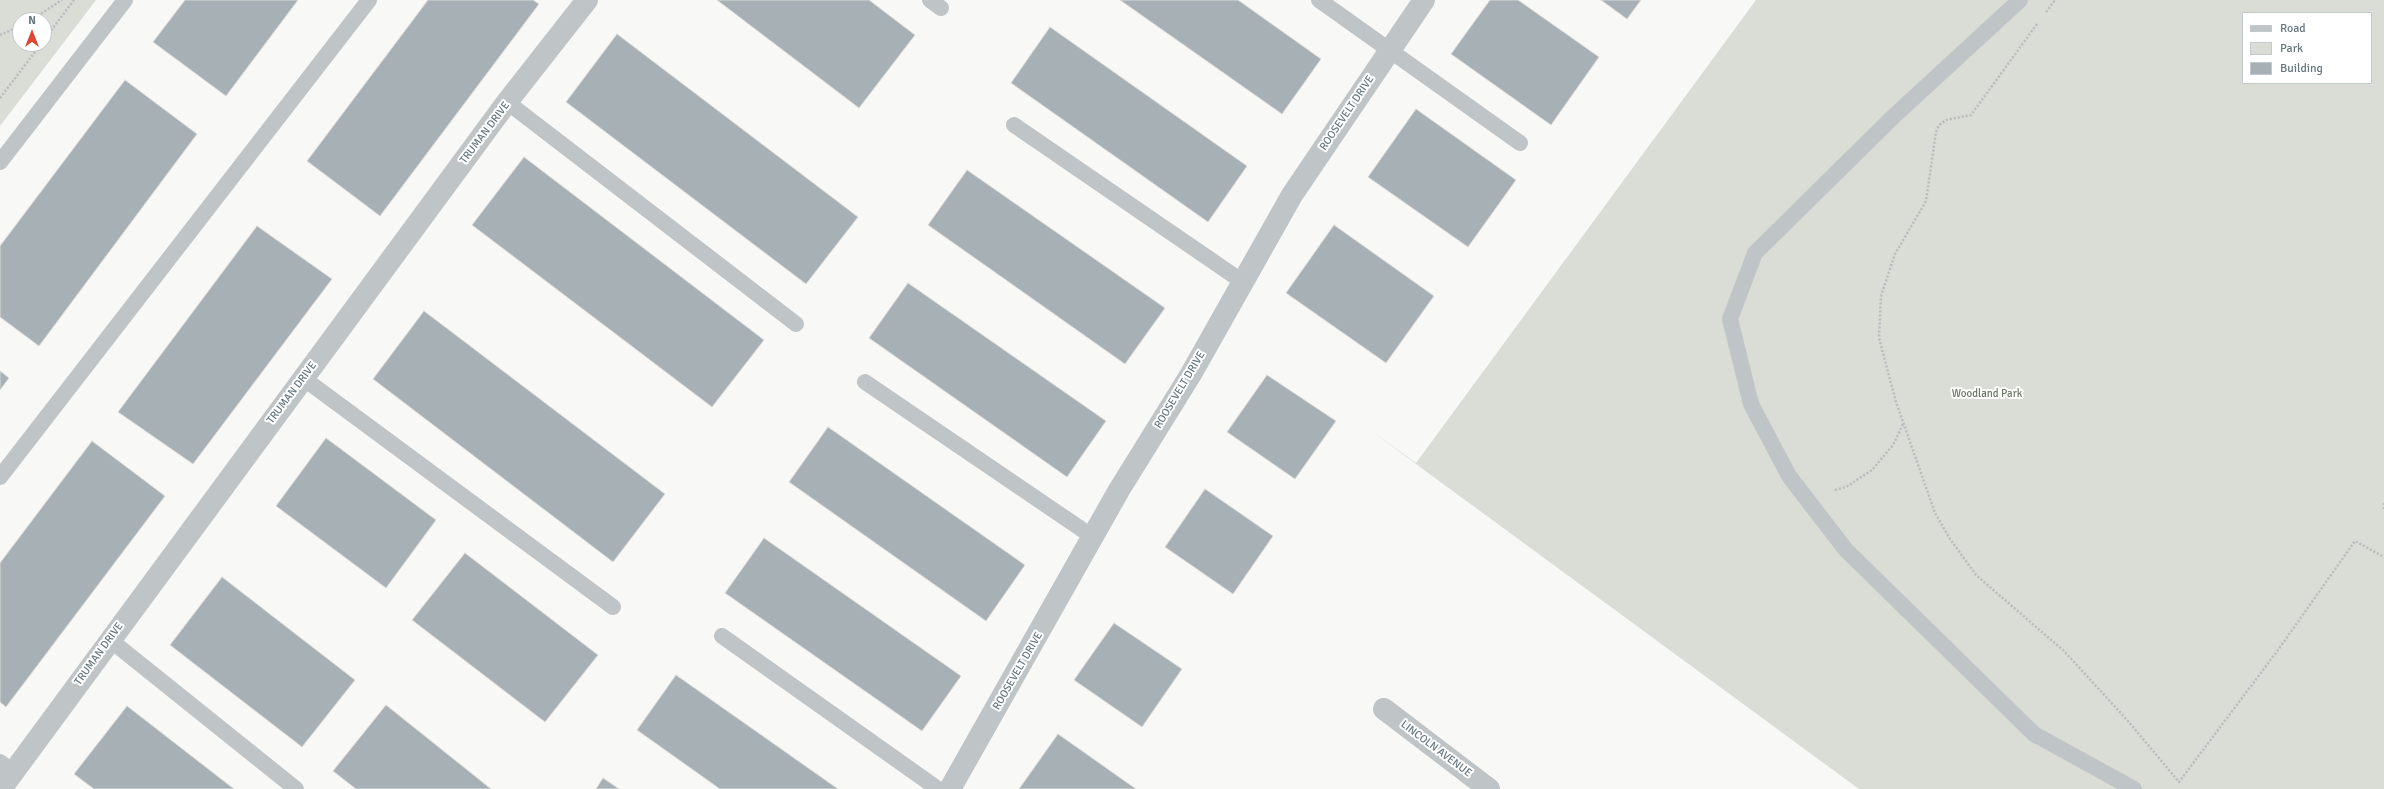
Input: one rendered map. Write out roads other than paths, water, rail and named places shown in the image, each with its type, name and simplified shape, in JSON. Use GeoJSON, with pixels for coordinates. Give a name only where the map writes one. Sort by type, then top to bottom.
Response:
{"type":"FeatureCollection","features":[{"type":"Feature","properties":{"kind":"street","name":"TRUMAN DRIVE"},"geometry":{"type":"LineString","coordinates":[[5,775],[110,639],[507,102],[587,0]]}},
{"type":"Feature","properties":{"kind":"street","name":"ROOSEVELT DRIVE"},"geometry":{"type":"LineString","coordinates":[[950,789],[1119,490],[1191,374],[1292,195],[1424,0]]}},
{"type":"Feature","properties":{"kind":"street","name":"LINCOLN AVENUE"},"geometry":{"type":"LineString","coordinates":[[1384,709],[1489,789]]}},
{"type":"Feature","properties":{"kind":"lane"},"geometry":{"type":"LineString","coordinates":[[0,162],[125,0]]}},
{"type":"Feature","properties":{"kind":"lane"},"geometry":{"type":"LineString","coordinates":[[0,477],[369,0]]}},
{"type":"Feature","properties":{"kind":"lane"},"geometry":{"type":"LineString","coordinates":[[1319,0],[1390,49],[1520,143]]}},
{"type":"Feature","properties":{"kind":"lane"},"geometry":{"type":"LineString","coordinates":[[2020,0],[1894,116],[1755,253],[1730,319],[1750,404],[1789,476],[1846,550],[2034,734],[2134,789]]}},
{"type":"Feature","properties":{"kind":"lane"},"geometry":{"type":"LineString","coordinates":[[507,102],[796,324]]}},
{"type":"Feature","properties":{"kind":"lane"},"geometry":{"type":"LineString","coordinates":[[1014,125],[1243,282]]}},
{"type":"Feature","properties":{"kind":"lane"},"geometry":{"type":"LineString","coordinates":[[303,378],[613,608]]}},
{"type":"Feature","properties":{"kind":"lane"},"geometry":{"type":"LineString","coordinates":[[865,382],[1093,537]]}},
{"type":"Feature","properties":{"kind":"lane"},"geometry":{"type":"LineString","coordinates":[[722,636],[938,789]]}},
{"type":"Feature","properties":{"kind":"lane"},"geometry":{"type":"LineString","coordinates":[[110,639],[296,789]]}},
{"type":"Feature","properties":{"kind":"park label","name":"Woodland Park"},"geometry":{"type":"Point","coordinates":[1987,394]}}]}
